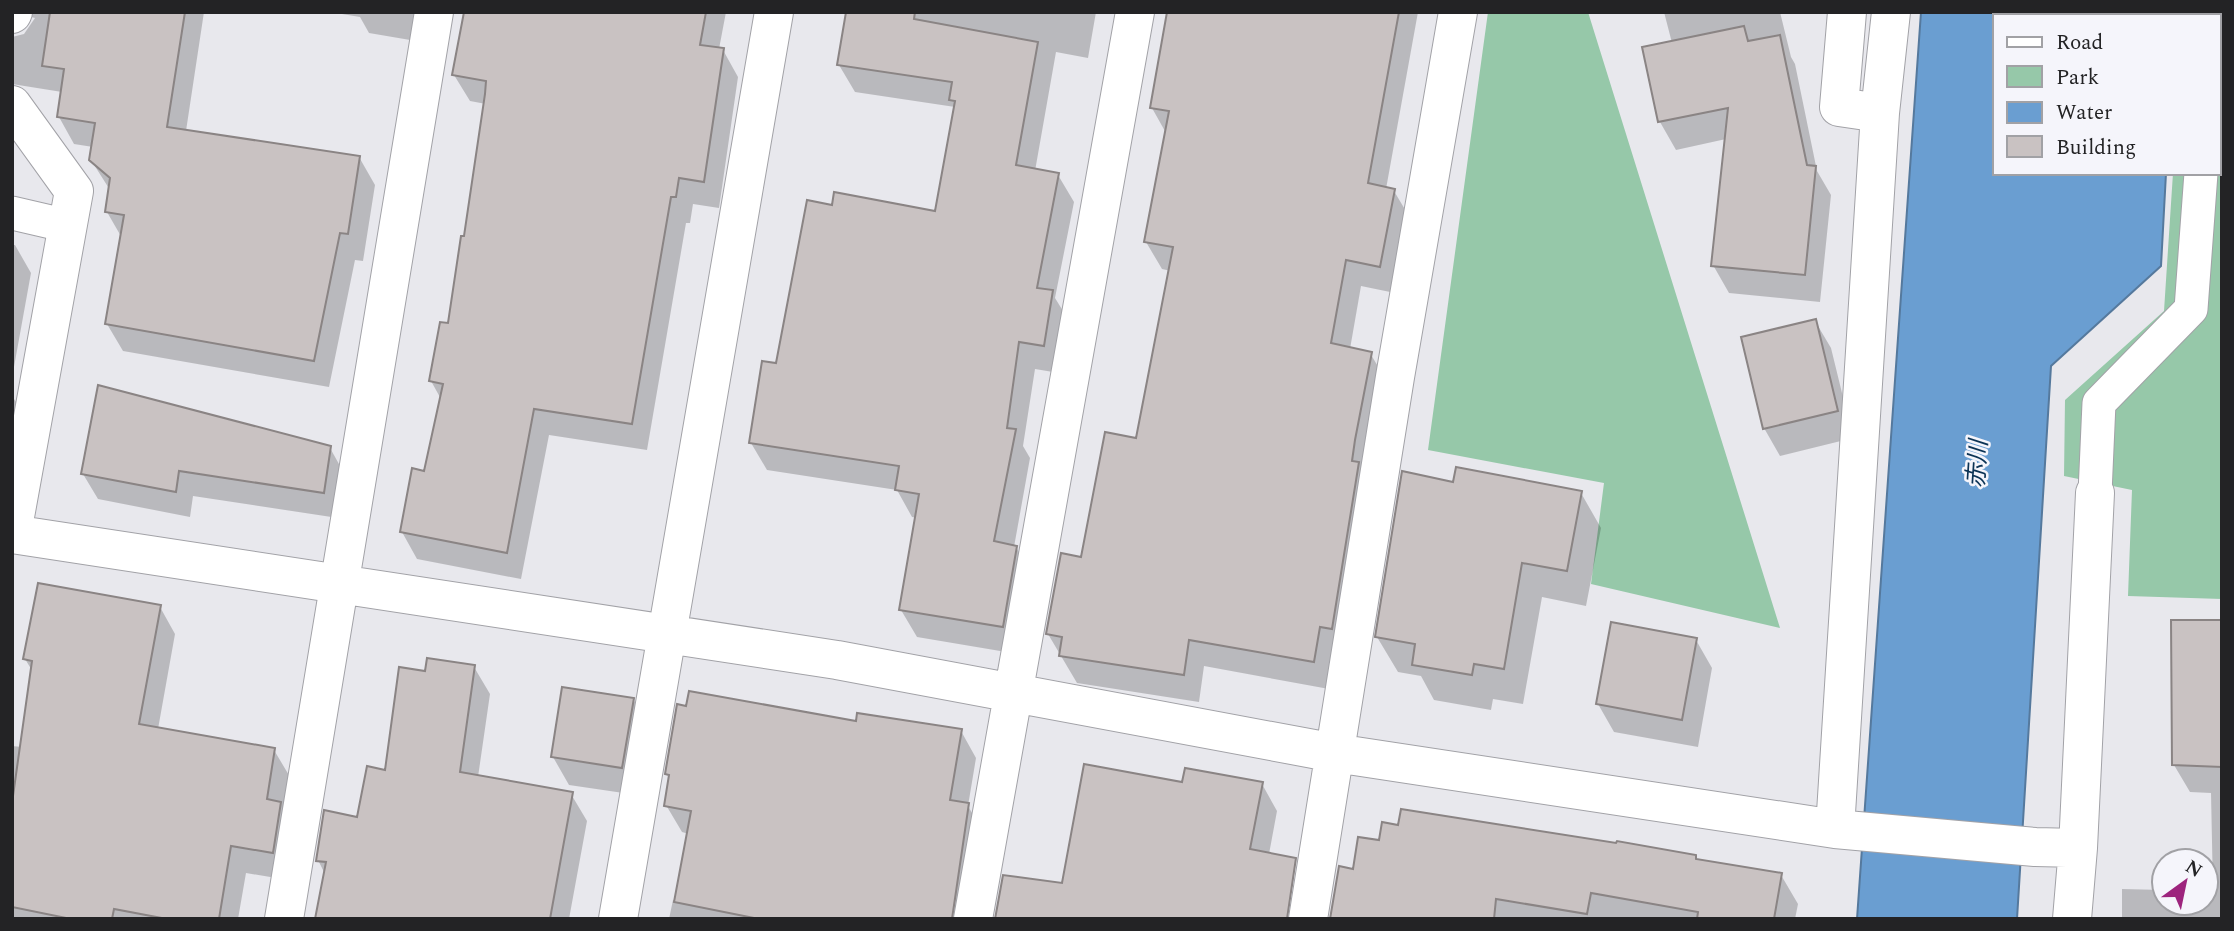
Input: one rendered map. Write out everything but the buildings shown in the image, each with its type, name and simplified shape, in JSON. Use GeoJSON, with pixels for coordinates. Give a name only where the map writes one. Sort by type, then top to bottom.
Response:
{"type":"FeatureCollection","features":[{"type":"Feature","properties":{"kind":"street"},"geometry":{"type":"LineString","coordinates":[[284,919],[434,12]]}},
{"type":"Feature","properties":{"kind":"street"},"geometry":{"type":"LineString","coordinates":[[618,919],[774,12]]}},
{"type":"Feature","properties":{"kind":"street"},"geometry":{"type":"LineString","coordinates":[[974,919],[1135,12]]}},
{"type":"Feature","properties":{"kind":"street"},"geometry":{"type":"LineString","coordinates":[[1308,919],[1393,390],[1458,12]]}},
{"type":"Feature","properties":{"kind":"street"},"geometry":{"type":"LineString","coordinates":[[1847,12],[1839,107],[1880,113]]}},
{"type":"Feature","properties":{"kind":"street"},"geometry":{"type":"LineString","coordinates":[[1843,830],[1880,113],[1891,12]]}},
{"type":"Feature","properties":{"kind":"street"},"geometry":{"type":"LineString","coordinates":[[12,105],[74,191],[12,533],[837,660],[1335,753],[1843,830],[2035,848],[2078,848]]}},
{"type":"Feature","properties":{"kind":"street"},"geometry":{"type":"LineString","coordinates":[[2072,919],[2078,848],[2095,493]]}},
{"type":"Feature","properties":{"kind":"lane"},"geometry":{"type":"LineString","coordinates":[[2095,493],[2099,403],[2191,309],[2201,175]]}},
{"type":"Feature","properties":{"kind":"lane"},"geometry":{"type":"LineString","coordinates":[[12,214],[68,226]]}},
{"type":"Feature","properties":{"kind":"green space"},"geometry":{"type":"Polygon","coordinates":[[[1488,12],[1588,12],[1780,628],[1591,584],[1604,483],[1428,450],[1488,12]]]}},
{"type":"Feature","properties":{"kind":"green space"},"geometry":{"type":"Polygon","coordinates":[[[2222,13],[2222,599],[2128,596],[2132,490],[2064,476],[2065,400],[2164,311],[2173,175],[2220,175],[2220,14],[2136,14],[2222,13]]]}},
{"type":"Feature","properties":{"kind":"water","name":"赤川"},"geometry":{"type":"Polygon","coordinates":[[[1921,12],[2073,12],[1993,14],[1993,175],[2166,175],[2161,266],[2051,366],[2017,919],[1857,919],[1921,12]]]}}]}
